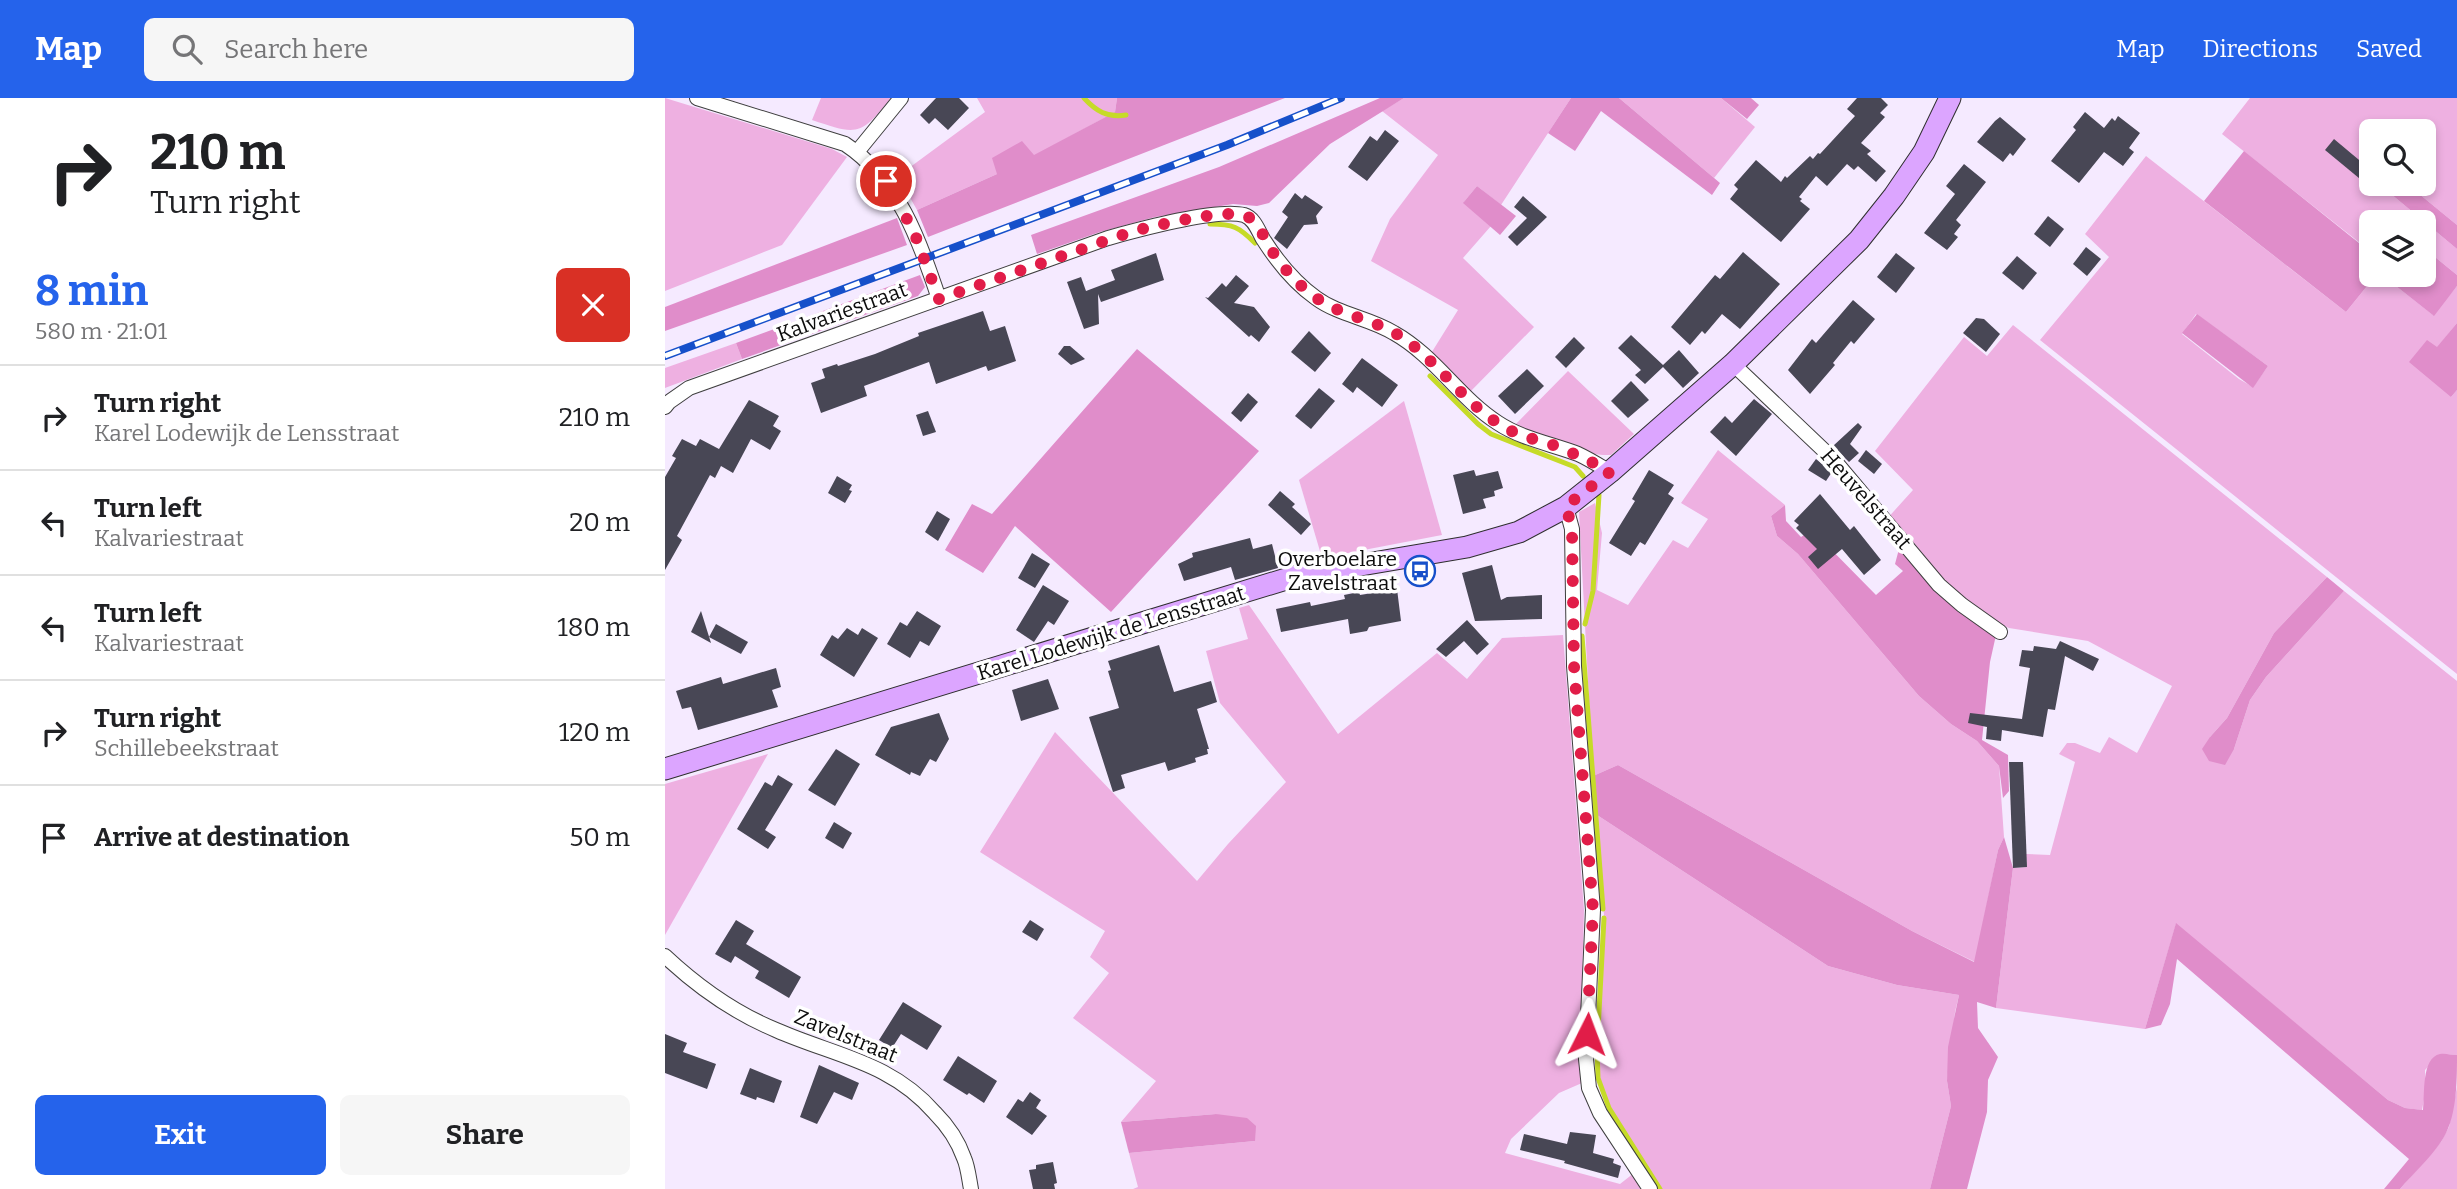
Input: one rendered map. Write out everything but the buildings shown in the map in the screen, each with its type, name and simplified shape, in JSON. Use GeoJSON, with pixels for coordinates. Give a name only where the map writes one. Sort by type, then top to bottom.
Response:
{"type":"FeatureCollection","features":[{"type":"Feature","properties":{"kind":"street"},"geometry":{"type":"LineString","coordinates":[[697,98],[845,144],[857,152],[886,181],[902,206],[939,299]]}},
{"type":"Feature","properties":{"kind":"street"},"geometry":{"type":"LineString","coordinates":[[857,152],[901,98]]}},
{"type":"Feature","properties":{"kind":"street"},"geometry":{"type":"LineString","coordinates":[[1610,472],[1733,364],[1859,240],[1894,197],[1924,152],[1950,98]]}},
{"type":"Feature","properties":{"kind":"street","name":"Kalvariestraat"},"geometry":{"type":"LineString","coordinates":[[665,407],[689,388],[1119,235],[1219,215],[1245,215],[1254,222],[1289,273],[1319,300],[1370,321],[1407,341],[1476,408],[1500,425],[1520,435],[1582,456],[1610,472]]}},
{"type":"Feature","properties":{"kind":"street","name":"Heuvelstraat"},"geometry":{"type":"LineString","coordinates":[[1733,364],[1833,459],[1939,584],[1962,605],[2000,632]]}},
{"type":"Feature","properties":{"kind":"street","name":"Karel Lodewijk de Lensstraat"},"geometry":{"type":"LineString","coordinates":[[665,769],[1296,576],[1493,541],[1519,532],[1566,506],[1610,472]]}},
{"type":"Feature","properties":{"kind":"street"},"geometry":{"type":"LineString","coordinates":[[1566,506],[1572,529],[1574,666],[1593,910],[1586,1059],[1588,1078],[1600,1113],[1650,1189]]}},
{"type":"Feature","properties":{"kind":"street","name":"Zavelstraat"},"geometry":{"type":"LineString","coordinates":[[665,956],[683,973],[725,1002],[774,1030],[873,1066],[906,1084],[946,1125],[964,1157],[971,1189]]}},
{"type":"Feature","properties":{"kind":"shaded area"},"geometry":{"type":"Polygon","coordinates":[[[665,98],[832,149],[847,157],[782,245],[665,291],[665,98]]]}},
{"type":"Feature","properties":{"kind":"shaded area"},"geometry":{"type":"Polygon","coordinates":[[[821,98],[891,98],[872,120],[864,126],[849,130],[812,120],[821,98]]]}},
{"type":"Feature","properties":{"kind":"shaded area"},"geometry":{"type":"Polygon","coordinates":[[[977,98],[1117,98],[1115,112],[1034,156],[1022,142],[997,174],[917,210],[898,176],[985,112],[977,98]]]}},
{"type":"Feature","properties":{"kind":"shaded area"},"geometry":{"type":"Polygon","coordinates":[[[1117,98],[1285,98],[928,237],[917,210],[997,174],[992,158],[1022,141],[1034,155],[1115,112],[1117,98]]]}},
{"type":"Feature","properties":{"kind":"shaded area"},"geometry":{"type":"Polygon","coordinates":[[[1380,98],[1404,98],[1330,144],[1269,203],[1257,206],[1233,204],[1155,217],[1100,232],[1037,254],[1031,235],[1219,167],[1380,98]]]}},
{"type":"Feature","properties":{"kind":"shaded area"},"geometry":{"type":"Polygon","coordinates":[[[1404,98],[1571,98],[1501,205],[1477,186],[1464,202],[1491,226],[1463,258],[1534,327],[1468,394],[1430,355],[1458,310],[1371,261],[1390,219],[1438,155],[1382,111],[1404,98]]]}},
{"type":"Feature","properties":{"kind":"shaded area"},"geometry":{"type":"Polygon","coordinates":[[[1571,98],[1619,98],[1720,183],[1712,195],[1601,111],[1575,151],[1548,133],[1571,98]]]}},
{"type":"Feature","properties":{"kind":"shaded area"},"geometry":{"type":"Polygon","coordinates":[[[1619,98],[1721,98],[1755,127],[1714,178],[1619,98]]]}},
{"type":"Feature","properties":{"kind":"shaded area"},"geometry":{"type":"Polygon","coordinates":[[[1721,98],[1751,98],[1759,105],[1747,119],[1721,98]]]}},
{"type":"Feature","properties":{"kind":"shaded area"},"geometry":{"type":"Polygon","coordinates":[[[2250,98],[2457,98],[2457,225],[2422,196],[2436,196],[2436,119],[2359,119],[2359,196],[2393,196],[2410,210],[2359,210],[2359,242],[2222,134],[2250,98]]]}},
{"type":"Feature","properties":{"kind":"shaded area"},"geometry":{"type":"Polygon","coordinates":[[[2244,151],[2359,243],[2359,287],[2366,287],[2346,312],[2204,201],[2244,151]]]}},
{"type":"Feature","properties":{"kind":"shaded area"},"geometry":{"type":"Polygon","coordinates":[[[2146,156],[2346,312],[2366,287],[2397,287],[2433,315],[2457,286],[2457,323],[2437,348],[2451,397],[2457,390],[2457,674],[2040,340],[2109,257],[2085,234],[2146,156]],[[2196,314],[2182,334],[2253,387],[2268,366],[2196,314]]]}},
{"type":"Feature","properties":{"kind":"shaded area"},"geometry":{"type":"Polygon","coordinates":[[[1477,186],[1516,216],[1500,235],[1463,203],[1477,186]]]}},
{"type":"Feature","properties":{"kind":"shaded area"},"geometry":{"type":"Polygon","coordinates":[[[2393,196],[2422,196],[2457,225],[2457,249],[2436,232],[2436,210],[2410,210],[2393,196]]]}},
{"type":"Feature","properties":{"kind":"shaded area"},"geometry":{"type":"Polygon","coordinates":[[[897,218],[907,245],[665,331],[665,307],[897,218]]]}},
{"type":"Feature","properties":{"kind":"shaded area"},"geometry":{"type":"Polygon","coordinates":[[[2436,232],[2457,249],[2457,275],[2436,258],[2436,232]]]}},
{"type":"Feature","properties":{"kind":"shaded area"},"geometry":{"type":"Polygon","coordinates":[[[2436,258],[2457,275],[2457,286],[2434,316],[2397,287],[2436,287],[2436,258]]]}},
{"type":"Feature","properties":{"kind":"shaded area"},"geometry":{"type":"Polygon","coordinates":[[[920,275],[925,287],[918,296],[742,359],[736,343],[920,275]]]}},
{"type":"Feature","properties":{"kind":"shaded area"},"geometry":{"type":"Polygon","coordinates":[[[2197,314],[2268,366],[2253,388],[2182,333],[2197,314]]]}},
{"type":"Feature","properties":{"kind":"shaded area"},"geometry":{"type":"Polygon","coordinates":[[[2457,323],[2457,390],[2451,397],[2409,362],[2427,340],[2437,347],[2457,323]]]}},
{"type":"Feature","properties":{"kind":"shaded area"},"geometry":{"type":"Polygon","coordinates":[[[2013,325],[2327,577],[2274,633],[2227,718],[2210,737],[2234,749],[2250,700],[2266,677],[2344,591],[2457,681],[2457,1055],[2441,1054],[2425,1070],[2422,1110],[2405,1108],[2388,1100],[2176,924],[2145,1029],[1996,1008],[2013,868],[2027,867],[2026,854],[2050,855],[2075,762],[2059,754],[2067,743],[2075,743],[2100,753],[2109,737],[2137,753],[2172,686],[2088,641],[2009,628],[2000,624],[1996,635],[1885,521],[1913,490],[1875,451],[1964,337],[1987,356],[2013,325]]]}},
{"type":"Feature","properties":{"kind":"shaded area"},"geometry":{"type":"Polygon","coordinates":[[[736,343],[742,359],[665,388],[665,368],[736,343]]]}},
{"type":"Feature","properties":{"kind":"shaded area"},"geometry":{"type":"Polygon","coordinates":[[[1137,349],[1259,451],[1111,612],[1015,526],[983,573],[945,550],[972,504],[992,514],[1137,349]]]}},
{"type":"Feature","properties":{"kind":"shaded area"},"geometry":{"type":"Polygon","coordinates":[[[1568,371],[1634,434],[1611,455],[1574,449],[1513,427],[1568,371]]]}},
{"type":"Feature","properties":{"kind":"shaded area"},"geometry":{"type":"Polygon","coordinates":[[[1404,401],[1442,535],[1322,558],[1299,480],[1404,401]]]}},
{"type":"Feature","properties":{"kind":"shaded area"},"geometry":{"type":"Polygon","coordinates":[[[1718,450],[1785,505],[1771,516],[1777,536],[1798,554],[1919,696],[1951,724],[1977,741],[1999,766],[2004,837],[1998,850],[1975,962],[1912,931],[1618,765],[1593,776],[1579,512],[1595,503],[1602,533],[1597,590],[1628,605],[1673,540],[1688,548],[1708,519],[1681,503],[1718,450]]]}},
{"type":"Feature","properties":{"kind":"shaded area"},"geometry":{"type":"Polygon","coordinates":[[[1785,505],[1786,521],[1801,537],[1812,530],[1876,595],[1903,571],[1895,564],[1899,549],[1880,527],[1885,521],[1996,635],[1990,662],[1982,740],[2008,755],[2009,791],[2003,798],[1999,766],[1977,741],[1951,724],[1919,696],[1798,554],[1777,536],[1771,516],[1785,505]]]}},
{"type":"Feature","properties":{"kind":"shaded area"},"geometry":{"type":"Polygon","coordinates":[[[2327,577],[2344,591],[2266,677],[2250,700],[2234,749],[2225,765],[2209,761],[2202,749],[2227,718],[2274,633],[2327,577]]]}},
{"type":"Feature","properties":{"kind":"shaded area"},"geometry":{"type":"Polygon","coordinates":[[[1249,605],[1338,734],[1437,653],[1467,679],[1502,638],[1563,635],[1584,910],[1580,1054],[1582,1083],[1559,1093],[1511,1139],[1505,1153],[1620,1184],[1634,1173],[1643,1189],[1133,1189],[1138,1187],[1129,1153],[1255,1141],[1216,1114],[1121,1122],[1156,1081],[1073,1018],[1109,973],[1090,957],[1105,931],[980,852],[1055,732],[1197,881],[1286,782],[1220,703],[1206,651],[1248,639],[1239,608],[1249,605]]]}},
{"type":"Feature","properties":{"kind":"shaded area"},"geometry":{"type":"Polygon","coordinates":[[[768,754],[665,935],[665,784],[768,754]]]}},
{"type":"Feature","properties":{"kind":"shaded area"},"geometry":{"type":"Polygon","coordinates":[[[1618,765],[1912,931],[1974,962],[1998,850],[2004,837],[2013,868],[1996,1008],[1977,1002],[1978,1028],[1998,1057],[1988,1080],[1987,1112],[1967,1189],[1930,1189],[1951,1106],[1947,1081],[1948,1047],[1959,995],[1897,985],[1828,966],[1594,813],[1593,776],[1618,765]]]}},
{"type":"Feature","properties":{"kind":"shaded area"},"geometry":{"type":"Polygon","coordinates":[[[1594,813],[1828,966],[1897,985],[1959,995],[1947,1081],[1951,1106],[1930,1189],[1660,1189],[1611,1113],[1598,1075],[1596,1049],[1604,915],[1594,813]]]}},
{"type":"Feature","properties":{"kind":"shaded area"},"geometry":{"type":"Polygon","coordinates":[[[2176,923],[2388,1100],[2405,1108],[2423,1110],[2427,1070],[2434,1057],[2442,1054],[2457,1055],[2455,1100],[2446,1133],[2400,1189],[2384,1189],[2409,1159],[2177,959],[2170,1004],[2161,1025],[2145,1029],[2176,923]]]}},
{"type":"Feature","properties":{"kind":"shaded area"},"geometry":{"type":"Polygon","coordinates":[[[2457,1087],[2457,1189],[2400,1189],[2441,1142],[2449,1127],[2457,1087]]]}},
{"type":"Feature","properties":{"kind":"shaded area"},"geometry":{"type":"Polygon","coordinates":[[[1216,1114],[1247,1118],[1256,1126],[1255,1141],[1129,1153],[1121,1122],[1216,1114]]]}},
{"type":"Feature","properties":{"kind":"waterway"},"geometry":{"type":"LineString","coordinates":[[1084,98],[1102,112],[1126,115]]}},
{"type":"Feature","properties":{"kind":"waterway"},"geometry":{"type":"LineString","coordinates":[[1210,224],[1235,228],[1255,243]]}},
{"type":"Feature","properties":{"kind":"waterway"},"geometry":{"type":"LineString","coordinates":[[1430,376],[1491,434],[1575,467],[1583,476]]}},
{"type":"Feature","properties":{"kind":"waterway"},"geometry":{"type":"LineString","coordinates":[[1585,624],[1593,591],[1599,495]]}},
{"type":"Feature","properties":{"kind":"waterway"},"geometry":{"type":"LineString","coordinates":[[1582,636],[1603,909]]}},
{"type":"Feature","properties":{"kind":"waterway"},"geometry":{"type":"LineString","coordinates":[[1604,918],[1598,1078],[1609,1108],[1660,1189]]}},
{"type":"Feature","properties":{"kind":"railway"},"geometry":{"type":"LineString","coordinates":[[665,356],[1227,145],[1341,98]]}},
{"type":"Feature","properties":{"kind":"place","name":"Overboelare Zavelstraat"},"geometry":{"type":"Point","coordinates":[1420,571]}},
{"type":"Feature","properties":{"kind":"route"},"geometry":{"type":"LineString","coordinates":[[886,181],[914,232],[939,299],[1131,232],[1219,215],[1245,215],[1254,222],[1289,273],[1319,300],[1392,331],[1407,341],[1476,408],[1500,425],[1520,435],[1582,456],[1610,472],[1566,506],[1572,529],[1574,666],[1593,910],[1587,1034]]}}]}
